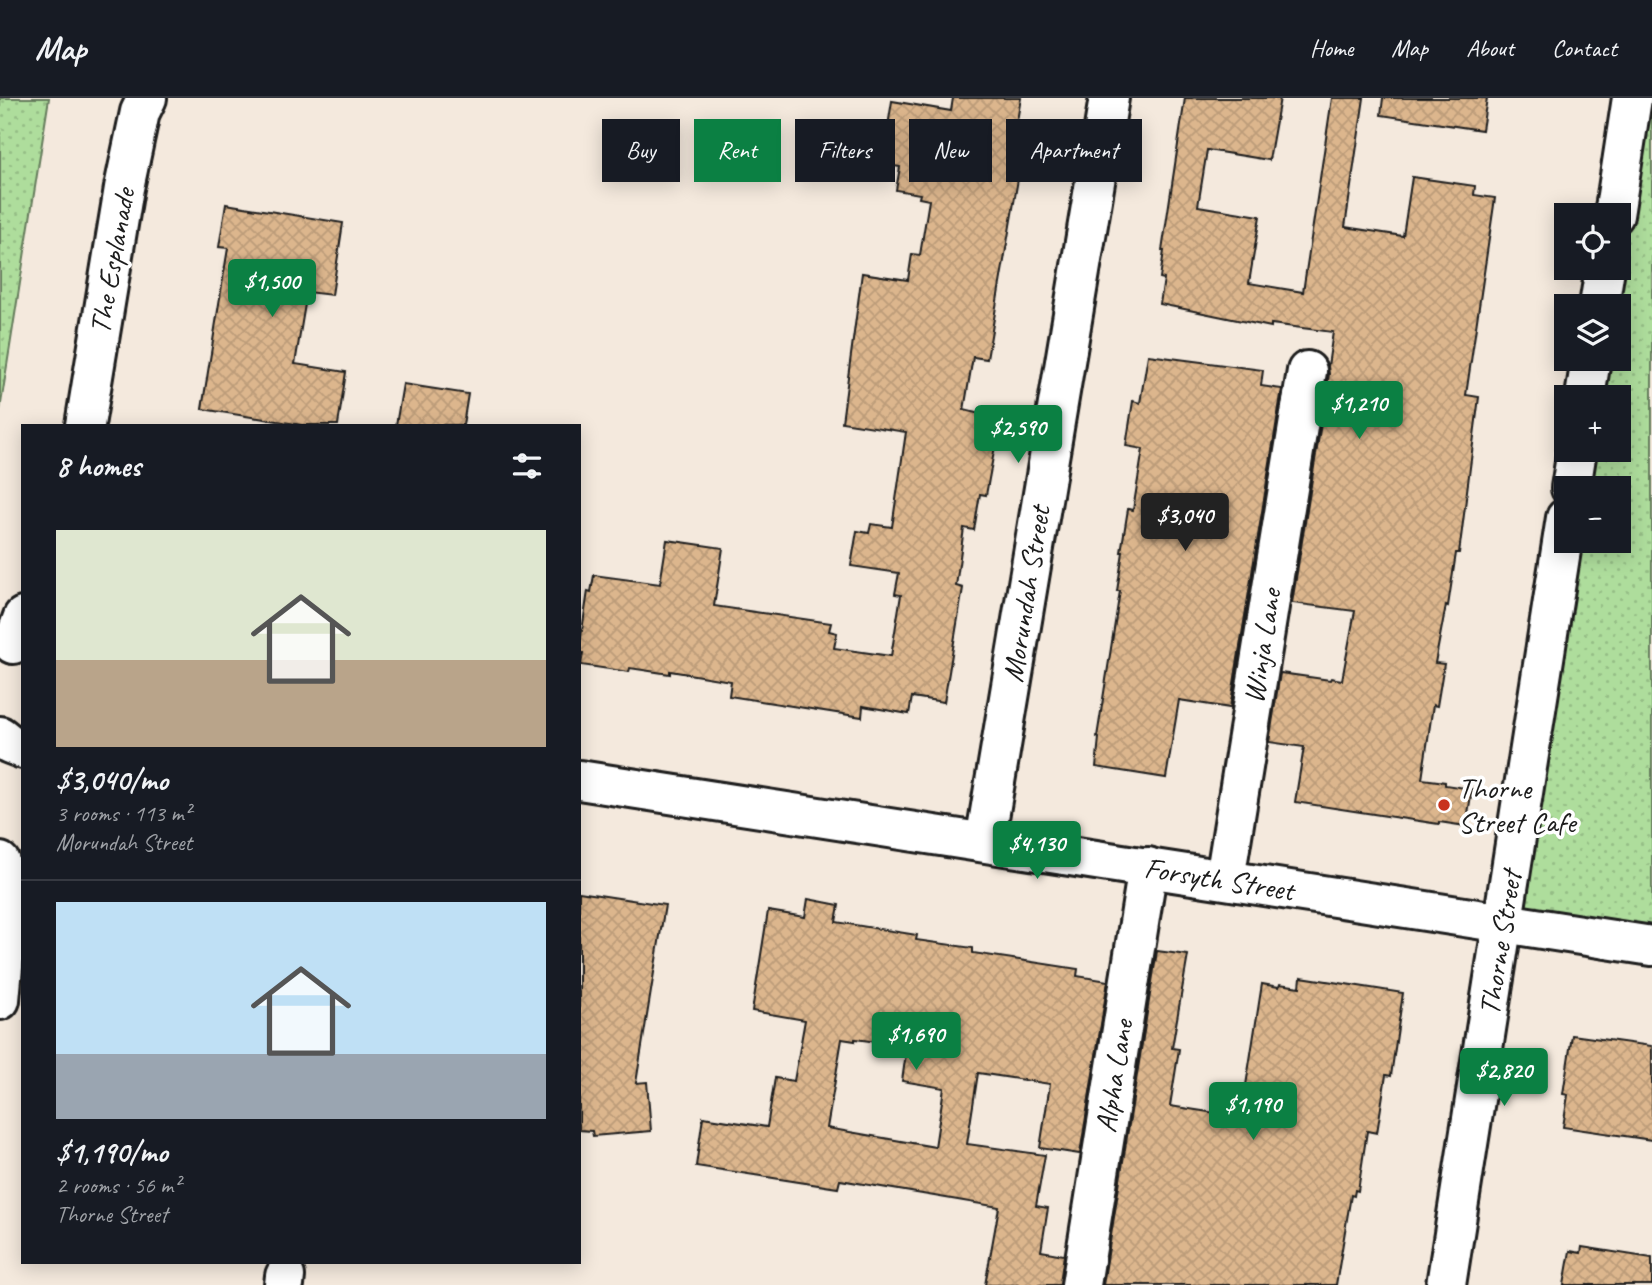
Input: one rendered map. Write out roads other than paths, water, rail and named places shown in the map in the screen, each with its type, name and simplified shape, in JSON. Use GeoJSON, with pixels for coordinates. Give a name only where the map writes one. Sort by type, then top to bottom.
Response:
{"type":"FeatureCollection","features":[{"type":"Feature","properties":{"kind":"street","name":"The Esplanade"},"geometry":{"type":"LineString","coordinates":[[85,424],[124,188],[140,112],[147,98]]}},
{"type":"Feature","properties":{"kind":"street","name":"Morundah Street"},"geometry":{"type":"LineString","coordinates":[[985,842],[1110,98]]}},
{"type":"Feature","properties":{"kind":"street"},"geometry":{"type":"LineString","coordinates":[[1616,203],[1632,98]]}},
{"type":"Feature","properties":{"kind":"street","name":"Winja Lane"},"geometry":{"type":"LineString","coordinates":[[1225,880],[1307,371]]}},
{"type":"Feature","properties":{"kind":"street","name":"Thorne Street"},"geometry":{"type":"LineString","coordinates":[[1446,1285],[1560,553]]}},
{"type":"Feature","properties":{"kind":"street"},"geometry":{"type":"LineString","coordinates":[[0,736],[21,748]]}},
{"type":"Feature","properties":{"kind":"street","name":"Forsyth Street"},"geometry":{"type":"LineString","coordinates":[[581,780],[1652,946]]}},
{"type":"Feature","properties":{"kind":"street"},"geometry":{"type":"LineString","coordinates":[[0,862],[7,923],[0,1000]]}},
{"type":"Feature","properties":{"kind":"street","name":"Alpha Lane"},"geometry":{"type":"LineString","coordinates":[[1080,1285],[1148,867]]}},
{"type":"Feature","properties":{"kind":"street"},"geometry":{"type":"LineString","coordinates":[[7,923],[21,890]]}},
{"type":"Feature","properties":{"kind":"place","name":"Thorne Street Cafe"},"geometry":{"type":"Point","coordinates":[1444,805]}}]}
